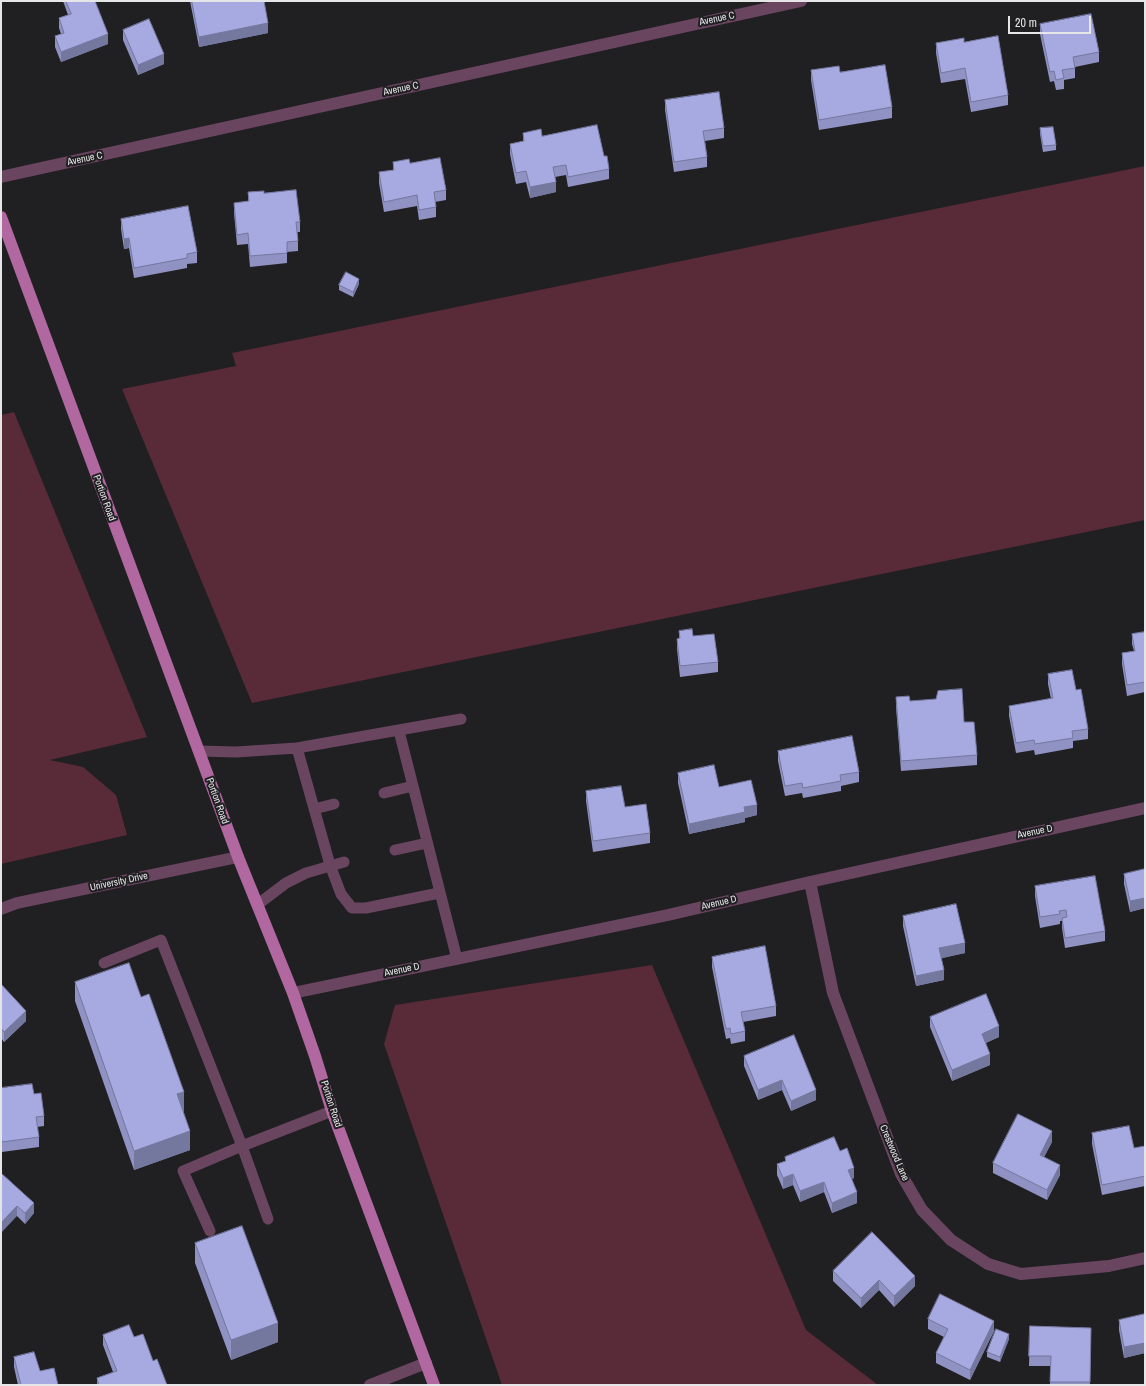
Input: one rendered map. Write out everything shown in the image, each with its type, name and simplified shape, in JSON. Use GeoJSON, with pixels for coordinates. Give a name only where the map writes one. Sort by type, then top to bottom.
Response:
{"type":"FeatureCollection","features":[{"type":"Feature","properties":{"kind":"main road","name":"Portion Road"},"geometry":{"type":"LineString","coordinates":[[1,217],[238,857],[292,993],[315,1056],[332,1111],[434,1385]]}},
{"type":"Feature","properties":{"kind":"street","name":"Avenue C"},"geometry":{"type":"LineString","coordinates":[[1,177],[801,1]]}},
{"type":"Feature","properties":{"kind":"street","name":"Avenue D"},"geometry":{"type":"LineString","coordinates":[[292,993],[668,915],[1145,808]]}},
{"type":"Feature","properties":{"kind":"street","name":"University Drive"},"geometry":{"type":"LineString","coordinates":[[1,909],[17,903],[238,857]]}},
{"type":"Feature","properties":{"kind":"street","name":"Crestwood Lane"},"geometry":{"type":"LineString","coordinates":[[810,882],[832,992],[901,1174],[922,1210],[951,1240],[988,1264],[1021,1274],[1109,1266],[1145,1258]]}},
{"type":"Feature","properties":{"kind":"street"},"geometry":{"type":"LineString","coordinates":[[370,1385],[426,1363]]}},
{"type":"Feature","properties":{"kind":"lane"},"geometry":{"type":"LineString","coordinates":[[200,751],[236,752],[297,748],[461,719]]}},
{"type":"Feature","properties":{"kind":"lane"},"geometry":{"type":"LineString","coordinates":[[399,731],[457,959]]}},
{"type":"Feature","properties":{"kind":"lane"},"geometry":{"type":"LineString","coordinates":[[297,748],[330,865],[341,894],[352,908],[366,908],[439,893]]}},
{"type":"Feature","properties":{"kind":"lane"},"geometry":{"type":"LineString","coordinates":[[384,793],[413,786]]}},
{"type":"Feature","properties":{"kind":"lane"},"geometry":{"type":"LineString","coordinates":[[314,809],[334,804]]}},
{"type":"Feature","properties":{"kind":"lane"},"geometry":{"type":"LineString","coordinates":[[395,850],[427,843]]}},
{"type":"Feature","properties":{"kind":"lane"},"geometry":{"type":"LineString","coordinates":[[257,905],[286,883],[306,873],[344,862]]}},
{"type":"Feature","properties":{"kind":"lane"},"geometry":{"type":"LineString","coordinates":[[104,963],[161,940],[242,1146],[268,1218]]}},
{"type":"Feature","properties":{"kind":"lane"},"geometry":{"type":"LineString","coordinates":[[210,1231],[183,1171],[332,1111]]}},
{"type":"Feature","properties":{"kind":"shaded area"},"geometry":{"type":"Polygon","coordinates":[[[1145,166],[1145,520],[252,703],[122,389],[236,366],[232,353],[1145,166]]]}},
{"type":"Feature","properties":{"kind":"shaded area"},"geometry":{"type":"Polygon","coordinates":[[[14,412],[147,737],[50,760],[83,767],[116,795],[127,835],[1,864],[1,415],[14,412]]]}},
{"type":"Feature","properties":{"kind":"shaded area"},"geometry":{"type":"Polygon","coordinates":[[[652,965],[806,1330],[878,1385],[502,1385],[384,1044],[395,1005],[652,965]]]}},
{"type":"Feature","properties":{"kind":"building"},"geometry":{"type":"Polygon","coordinates":[[[66,1],[95,1],[108,34],[61,52],[55,36],[64,33],[59,18],[71,14],[66,1]]]}},
{"type":"Feature","properties":{"kind":"building"},"geometry":{"type":"Polygon","coordinates":[[[192,1],[264,1],[268,23],[199,37],[192,1]]]}},
{"type":"Feature","properties":{"kind":"building"},"geometry":{"type":"Polygon","coordinates":[[[1091,14],[1099,52],[1073,57],[1075,68],[1062,70],[1064,78],[1056,80],[1054,71],[1050,72],[1040,24],[1091,14]]]}},
{"type":"Feature","properties":{"kind":"building"},"geometry":{"type":"Polygon","coordinates":[[[149,19],[164,54],[138,65],[123,30],[149,19]]]}},
{"type":"Feature","properties":{"kind":"building"},"geometry":{"type":"Polygon","coordinates":[[[998,36],[1008,95],[971,102],[965,68],[941,73],[936,43],[964,38],[964,42],[998,36]]]}},
{"type":"Feature","properties":{"kind":"building"},"geometry":{"type":"Polygon","coordinates":[[[885,65],[892,107],[819,120],[811,70],[839,66],[840,72],[885,65]]]}},
{"type":"Feature","properties":{"kind":"building"},"geometry":{"type":"Polygon","coordinates":[[[719,92],[724,128],[703,131],[707,157],[674,162],[665,100],[719,92]]]}},
{"type":"Feature","properties":{"kind":"building"},"geometry":{"type":"Polygon","coordinates":[[[597,125],[604,156],[607,156],[609,169],[568,177],[566,165],[553,167],[556,182],[530,187],[526,171],[516,173],[510,144],[524,141],[523,133],[541,129],[542,136],[597,125]]]}},
{"type":"Feature","properties":{"kind":"building"},"geometry":{"type":"Polygon","coordinates":[[[1053,127],[1056,145],[1043,146],[1040,128],[1053,127]]]}},
{"type":"Feature","properties":{"kind":"building"},"geometry":{"type":"Polygon","coordinates":[[[440,158],[446,190],[434,192],[436,207],[419,210],[417,195],[384,202],[379,172],[394,170],[393,162],[409,159],[410,163],[440,158]]]}},
{"type":"Feature","properties":{"kind":"building"},"geometry":{"type":"Polygon","coordinates":[[[296,190],[300,222],[296,222],[298,241],[287,242],[287,253],[250,256],[248,233],[237,235],[234,203],[249,201],[248,192],[264,191],[264,193],[296,190]]]}},
{"type":"Feature","properties":{"kind":"building"},"geometry":{"type":"Polygon","coordinates":[[[188,206],[197,252],[187,254],[187,258],[134,268],[129,238],[124,239],[121,219],[188,206]]]}},
{"type":"Feature","properties":{"kind":"building"},"geometry":{"type":"Polygon","coordinates":[[[346,272],[359,279],[353,292],[339,285],[346,272]]]}},
{"type":"Feature","properties":{"kind":"building"},"geometry":{"type":"Polygon","coordinates":[[[692,629],[693,636],[714,634],[718,662],[680,666],[677,639],[680,638],[679,631],[692,629]]]}},
{"type":"Feature","properties":{"kind":"building"},"geometry":{"type":"Polygon","coordinates":[[[1145,632],[1145,682],[1127,685],[1122,653],[1135,651],[1132,634],[1145,632]]]}},
{"type":"Feature","properties":{"kind":"building"},"geometry":{"type":"Polygon","coordinates":[[[1072,670],[1076,690],[1081,689],[1088,729],[1072,731],[1073,738],[1035,744],[1034,740],[1016,743],[1009,706],[1053,698],[1048,674],[1072,670]]]}},
{"type":"Feature","properties":{"kind":"building"},"geometry":{"type":"Polygon","coordinates":[[[962,689],[964,722],[974,722],[977,755],[901,761],[896,697],[909,696],[910,701],[936,699],[938,691],[962,689]]]}},
{"type":"Feature","properties":{"kind":"building"},"geometry":{"type":"Polygon","coordinates":[[[852,736],[859,772],[840,775],[841,781],[803,788],[802,783],[785,786],[778,751],[852,736]]]}},
{"type":"Feature","properties":{"kind":"building"},"geometry":{"type":"Polygon","coordinates":[[[714,765],[719,787],[751,780],[757,805],[744,807],[745,812],[689,824],[678,773],[714,765]]]}},
{"type":"Feature","properties":{"kind":"building"},"geometry":{"type":"Polygon","coordinates":[[[621,786],[625,807],[646,804],[650,833],[593,841],[586,791],[621,786]]]}},
{"type":"Feature","properties":{"kind":"building"},"geometry":{"type":"Polygon","coordinates":[[[1145,869],[1145,898],[1130,901],[1124,874],[1145,869]]]}},
{"type":"Feature","properties":{"kind":"building"},"geometry":{"type":"Polygon","coordinates":[[[1095,876],[1105,931],[1065,938],[1062,918],[1067,917],[1066,910],[1059,911],[1060,914],[1040,917],[1035,886],[1095,876]]]}},
{"type":"Feature","properties":{"kind":"building"},"geometry":{"type":"Polygon","coordinates":[[[956,904],[965,943],[939,948],[944,970],[916,976],[903,916],[956,904]]]}},
{"type":"Feature","properties":{"kind":"building"},"geometry":{"type":"Polygon","coordinates":[[[765,946],[776,1006],[741,1012],[745,1031],[731,1034],[730,1028],[726,1029],[712,957],[765,946]]]}},
{"type":"Feature","properties":{"kind":"building"},"geometry":{"type":"Polygon","coordinates":[[[129,963],[141,997],[149,994],[184,1092],[177,1094],[190,1131],[134,1151],[75,982],[129,963]]]}},
{"type":"Feature","properties":{"kind":"building"},"geometry":{"type":"Polygon","coordinates":[[[1,984],[26,1011],[4,1032],[1,1028],[1,984]]]}},
{"type":"Feature","properties":{"kind":"building"},"geometry":{"type":"Polygon","coordinates":[[[986,994],[999,1026],[982,1034],[990,1054],[952,1070],[930,1017],[986,994]]]}},
{"type":"Feature","properties":{"kind":"building"},"geometry":{"type":"Polygon","coordinates":[[[794,1035],[816,1090],[791,1101],[782,1080],[758,1090],[744,1056],[794,1035]]]}},
{"type":"Feature","properties":{"kind":"building"},"geometry":{"type":"Polygon","coordinates":[[[32,1084],[34,1094],[41,1093],[44,1116],[36,1117],[39,1137],[2,1142],[1,1088],[32,1084]]]}},
{"type":"Feature","properties":{"kind":"building"},"geometry":{"type":"Polygon","coordinates":[[[1018,1114],[1052,1131],[1040,1155],[1060,1165],[1047,1190],[993,1163],[1018,1114]]]}},
{"type":"Feature","properties":{"kind":"building"},"geometry":{"type":"Polygon","coordinates":[[[1129,1126],[1134,1148],[1145,1146],[1145,1176],[1102,1185],[1092,1133],[1129,1126]]]}},
{"type":"Feature","properties":{"kind":"building"},"geometry":{"type":"Polygon","coordinates":[[[834,1137],[840,1151],[847,1148],[854,1168],[848,1170],[857,1192],[832,1203],[824,1182],[800,1191],[793,1174],[783,1178],[777,1164],[786,1161],[785,1157],[834,1137]]]}},
{"type":"Feature","properties":{"kind":"building"},"geometry":{"type":"Polygon","coordinates":[[[1,1173],[34,1203],[25,1213],[17,1206],[1,1223],[1,1173]]]}},
{"type":"Feature","properties":{"kind":"building"},"geometry":{"type":"Polygon","coordinates":[[[242,1226],[278,1323],[231,1340],[195,1243],[242,1226]]]}},
{"type":"Feature","properties":{"kind":"building"},"geometry":{"type":"Polygon","coordinates":[[[872,1232],[915,1276],[894,1296],[879,1280],[861,1298],[833,1271],[872,1232]]]}},
{"type":"Feature","properties":{"kind":"building"},"geometry":{"type":"Polygon","coordinates":[[[940,1294],[994,1321],[970,1370],[936,1353],[948,1329],[928,1319],[940,1294]]]}},
{"type":"Feature","properties":{"kind":"building"},"geometry":{"type":"Polygon","coordinates":[[[1145,1314],[1145,1343],[1124,1347],[1119,1320],[1145,1314]]]}},
{"type":"Feature","properties":{"kind":"building"},"geometry":{"type":"Polygon","coordinates":[[[129,1325],[134,1337],[143,1334],[153,1361],[157,1359],[167,1385],[99,1385],[97,1378],[117,1371],[103,1335],[129,1325]]]}},
{"type":"Feature","properties":{"kind":"building"},"geometry":{"type":"Polygon","coordinates":[[[1030,1326],[1091,1328],[1090,1382],[1050,1382],[1051,1356],[1029,1356],[1030,1326]]]}},
{"type":"Feature","properties":{"kind":"building"},"geometry":{"type":"Polygon","coordinates":[[[996,1329],[1009,1334],[1000,1357],[987,1352],[996,1329]]]}},
{"type":"Feature","properties":{"kind":"building"},"geometry":{"type":"Polygon","coordinates":[[[34,1352],[40,1371],[54,1368],[58,1385],[21,1385],[14,1357],[34,1352]]]}}]}
